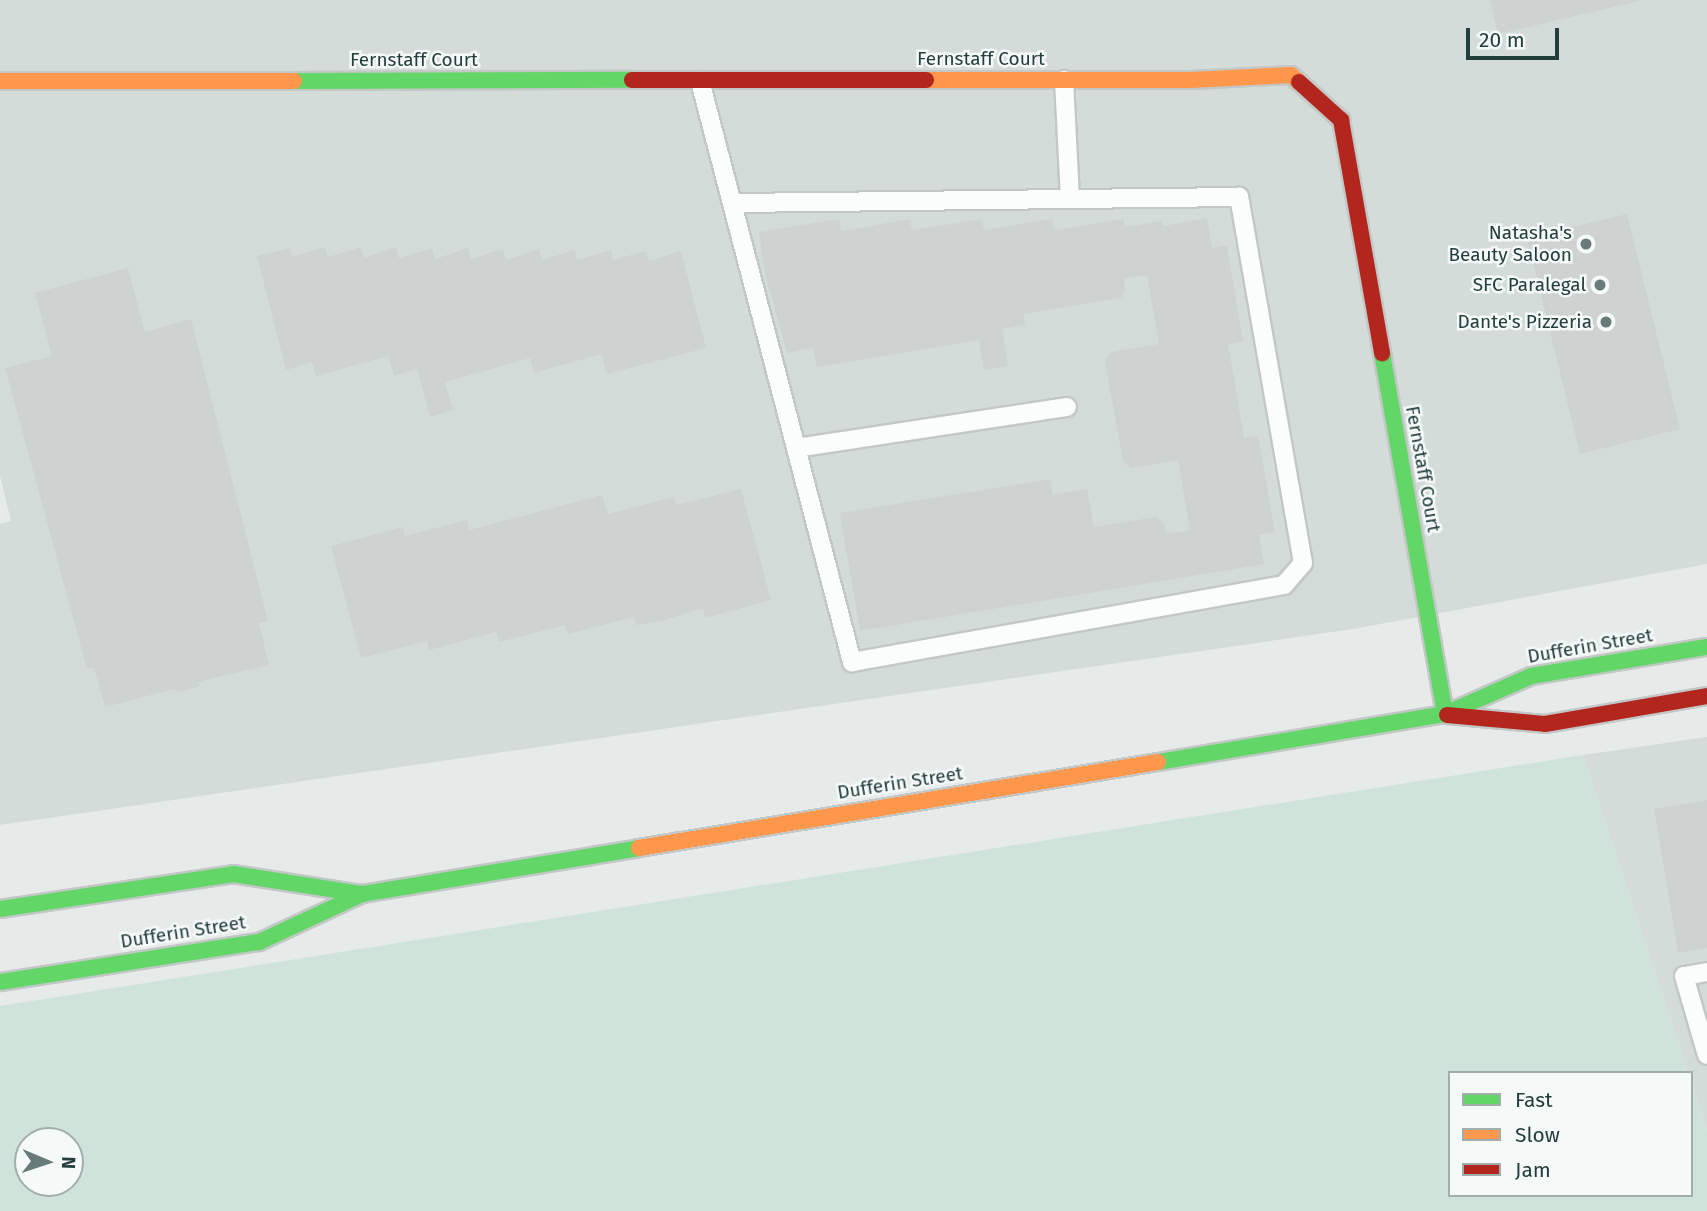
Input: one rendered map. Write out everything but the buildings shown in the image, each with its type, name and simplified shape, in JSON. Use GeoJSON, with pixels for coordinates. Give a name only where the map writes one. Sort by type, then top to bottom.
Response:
{"type":"FeatureCollection","features":[{"type":"Feature","properties":{"kind":"main road","name":"Fernstaff Court"},"geometry":{"type":"LineString","coordinates":[[0,81],[1191,80],[1291,75],[1341,120],[1445,714]]}},
{"type":"Feature","properties":{"kind":"main road","name":"Dufferin Street"},"geometry":{"type":"LineString","coordinates":[[0,982],[259,942],[362,894],[1445,714],[1531,676],[1707,647]]}},
{"type":"Feature","properties":{"kind":"main road","name":"Dufferin Street"},"geometry":{"type":"LineString","coordinates":[[1445,714],[1545,724],[1707,696]]}},
{"type":"Feature","properties":{"kind":"main road","name":"Dufferin Street"},"geometry":{"type":"LineString","coordinates":[[0,909],[233,874],[362,894]]}},
{"type":"Feature","properties":{"kind":"lane"},"geometry":{"type":"LineString","coordinates":[[1064,80],[1070,199]]}},
{"type":"Feature","properties":{"kind":"lane"},"geometry":{"type":"LineString","coordinates":[[700,81],[852,662],[1284,585],[1303,563],[1238,197],[732,203]]}},
{"type":"Feature","properties":{"kind":"lane"},"geometry":{"type":"LineString","coordinates":[[796,448],[1067,407]]}},
{"type":"Feature","properties":{"kind":"lane"},"geometry":{"type":"LineString","coordinates":[[1707,972],[1684,976],[1707,1055]]}},
{"type":"Feature","properties":{"kind":"shaded area"},"geometry":{"type":"Polygon","coordinates":[[[0,0],[1707,0],[1707,564],[1353,629],[0,825],[0,524],[11,521],[0,476],[0,0]]]}},
{"type":"Feature","properties":{"kind":"shaded area"},"geometry":{"type":"Polygon","coordinates":[[[1707,737],[1707,1130],[1693,1089],[1693,1071],[1687,1071],[1583,755],[1707,737]]]}},
{"type":"Feature","properties":{"kind":"green space"},"geometry":{"type":"Polygon","coordinates":[[[1583,755],[1687,1071],[1448,1071],[1448,1197],[1693,1197],[1693,1089],[1707,1130],[1707,1211],[0,1211],[0,1006],[1583,755]]]}},
{"type":"Feature","properties":{"kind":"traffic: fast"},"geometry":{"type":"LineString","coordinates":[[294,81],[632,80]]}},
{"type":"Feature","properties":{"kind":"traffic: fast"},"geometry":{"type":"LineString","coordinates":[[1382,353],[1445,714]]}},
{"type":"Feature","properties":{"kind":"traffic: fast"},"geometry":{"type":"LineString","coordinates":[[1158,762],[1445,714],[1531,676],[1707,647]]}},
{"type":"Feature","properties":{"kind":"traffic: fast"},"geometry":{"type":"LineString","coordinates":[[0,982],[259,942],[362,894],[639,848]]}},
{"type":"Feature","properties":{"kind":"traffic: fast"},"geometry":{"type":"LineString","coordinates":[[0,909],[233,874],[362,894]]}},
{"type":"Feature","properties":{"kind":"traffic: slow"},"geometry":{"type":"LineString","coordinates":[[926,80],[1191,80],[1291,75],[1299,82]]}},
{"type":"Feature","properties":{"kind":"traffic: slow"},"geometry":{"type":"LineString","coordinates":[[0,81],[294,81]]}},
{"type":"Feature","properties":{"kind":"traffic: slow"},"geometry":{"type":"LineString","coordinates":[[639,848],[1158,762]]}},
{"type":"Feature","properties":{"kind":"traffic: jam"},"geometry":{"type":"LineString","coordinates":[[632,80],[926,80]]}},
{"type":"Feature","properties":{"kind":"traffic: jam"},"geometry":{"type":"LineString","coordinates":[[1299,82],[1341,120],[1382,353]]}},
{"type":"Feature","properties":{"kind":"traffic: jam"},"geometry":{"type":"LineString","coordinates":[[1447,715],[1545,724],[1707,696]]}},
{"type":"Feature","properties":{"kind":"place","name":"Natasha's Beauty Saloon"},"geometry":{"type":"Point","coordinates":[1586,244]}},
{"type":"Feature","properties":{"kind":"place","name":"SFC Paralegal"},"geometry":{"type":"Point","coordinates":[1600,285]}},
{"type":"Feature","properties":{"kind":"place","name":"Dante's Pizzeria"},"geometry":{"type":"Point","coordinates":[1606,322]}}]}
